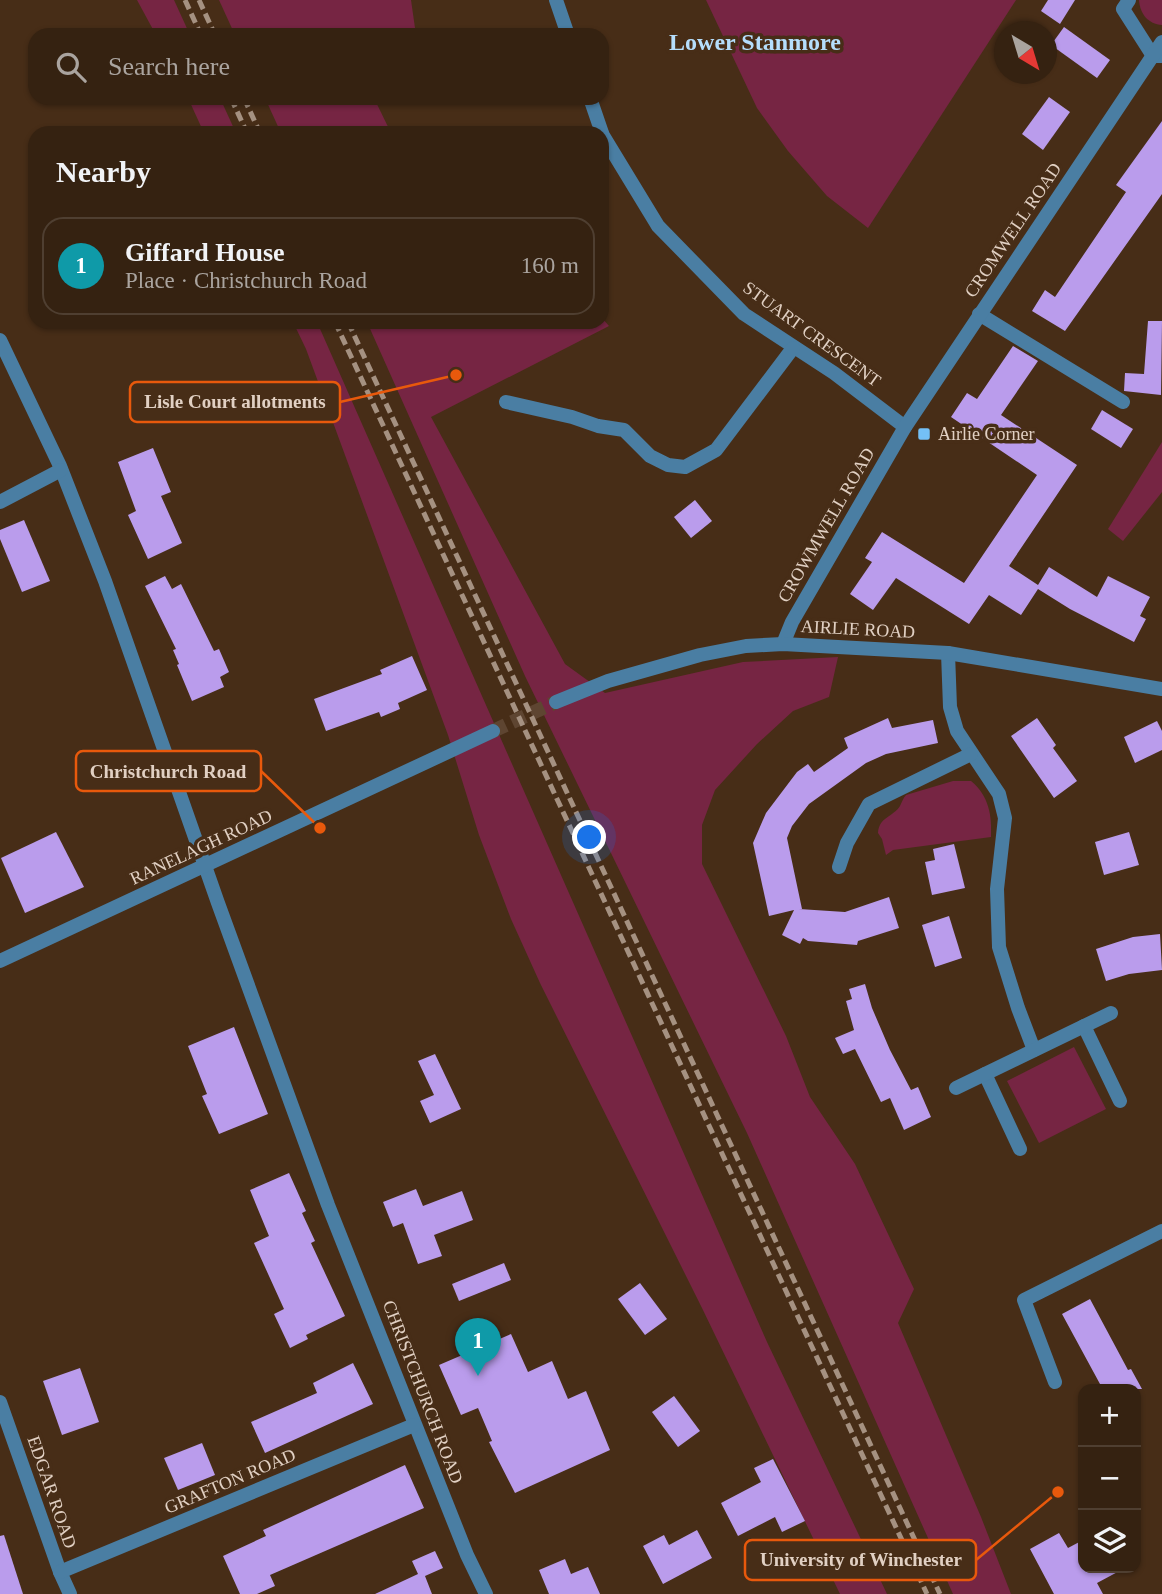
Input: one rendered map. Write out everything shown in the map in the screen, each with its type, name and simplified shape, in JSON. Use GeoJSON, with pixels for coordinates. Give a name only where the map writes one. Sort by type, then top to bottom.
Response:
{"type":"FeatureCollection","features":[{"type":"Feature","properties":{"kind":"street"},"geometry":{"type":"LineString","coordinates":[[556,0],[566,28]]}},
{"type":"Feature","properties":{"kind":"street"},"geometry":{"type":"LineString","coordinates":[[1129,0],[1123,9],[1157,56]]}},
{"type":"Feature","properties":{"kind":"street","name":"CROMWELL ROAD"},"geometry":{"type":"LineString","coordinates":[[905,427],[979,314],[1157,56],[1162,42]]}},
{"type":"Feature","properties":{"kind":"street","name":"STUART CRESCENT"},"geometry":{"type":"LineString","coordinates":[[592,105],[599,126]]}},
{"type":"Feature","properties":{"kind":"street","name":"STUART CRESCENT"},"geometry":{"type":"LineString","coordinates":[[609,146],[658,226],[744,314],[834,373],[905,427]]}},
{"type":"Feature","properties":{"kind":"street"},"geometry":{"type":"LineString","coordinates":[[979,314],[1123,402]]}},
{"type":"Feature","properties":{"kind":"street","name":"CHRISTCHURCH ROAD"},"geometry":{"type":"LineString","coordinates":[[0,340],[61,470],[105,581],[204,867],[328,1205],[414,1425],[467,1555],[486,1594]]}},
{"type":"Feature","properties":{"kind":"street"},"geometry":{"type":"LineString","coordinates":[[506,402],[572,417],[598,426],[624,430],[650,456],[668,465],[685,467],[716,450],[793,348]]}},
{"type":"Feature","properties":{"kind":"street","name":"CROWMWELL ROAD"},"geometry":{"type":"LineString","coordinates":[[783,644],[792,622],[905,427]]}},
{"type":"Feature","properties":{"kind":"street"},"geometry":{"type":"LineString","coordinates":[[0,502],[61,470]]}},
{"type":"Feature","properties":{"kind":"street","name":"AIRLIE ROAD"},"geometry":{"type":"LineString","coordinates":[[556,702],[608,681],[700,655],[746,646],[783,644],[948,653],[1162,689]]}},
{"type":"Feature","properties":{"kind":"street"},"geometry":{"type":"LineString","coordinates":[[948,653],[950,706],[957,731],[999,794],[1004,818],[997,889],[999,947],[1034,1050]]}},
{"type":"Feature","properties":{"kind":"street","name":"RANELAGH ROAD"},"geometry":{"type":"LineString","coordinates":[[0,961],[493,731]]}},
{"type":"Feature","properties":{"kind":"street"},"geometry":{"type":"LineString","coordinates":[[839,867],[847,843],[869,803],[971,754]]}},
{"type":"Feature","properties":{"kind":"street"},"geometry":{"type":"LineString","coordinates":[[956,1088],[1111,1013]]}},
{"type":"Feature","properties":{"kind":"street"},"geometry":{"type":"LineString","coordinates":[[1084,1026],[1120,1101]]}},
{"type":"Feature","properties":{"kind":"street"},"geometry":{"type":"LineString","coordinates":[[985,1074],[1020,1149]]}},
{"type":"Feature","properties":{"kind":"street"},"geometry":{"type":"LineString","coordinates":[[1055,1382],[1024,1300],[1162,1230]]}},
{"type":"Feature","properties":{"kind":"street","name":"EDGAR ROAD"},"geometry":{"type":"LineString","coordinates":[[0,1402],[70,1594]]}},
{"type":"Feature","properties":{"kind":"street","name":"GRAFTON ROAD"},"geometry":{"type":"LineString","coordinates":[[60,1572],[414,1425]]}},
{"type":"Feature","properties":{"kind":"shaded area"},"geometry":{"type":"Polygon","coordinates":[[[137,0],[174,0],[187,28],[152,28],[137,0]]]}},
{"type":"Feature","properties":{"kind":"shaded area"},"geometry":{"type":"Polygon","coordinates":[[[219,0],[411,0],[415,28],[232,28],[219,0]]]}},
{"type":"Feature","properties":{"kind":"shaded area"},"geometry":{"type":"Polygon","coordinates":[[[706,0],[1016,0],[1002,21],[994,21],[994,34],[868,228],[827,196],[788,151],[757,108],[706,0]]]}},
{"type":"Feature","properties":{"kind":"shaded area"},"geometry":{"type":"Polygon","coordinates":[[[1139,0],[1162,0],[1162,25],[1153,23],[1146,17],[1139,0]]]}},
{"type":"Feature","properties":{"kind":"shaded area"},"geometry":{"type":"Polygon","coordinates":[[[191,105],[223,105],[233,126],[201,126],[191,105]]]}},
{"type":"Feature","properties":{"kind":"shaded area"},"geometry":{"type":"Polygon","coordinates":[[[268,105],[377,105],[388,126],[278,126],[268,105]]]}},
{"type":"Feature","properties":{"kind":"shaded area"},"geometry":{"type":"Polygon","coordinates":[[[296,329],[320,329],[767,1342],[887,1594],[840,1594],[702,1308],[540,983],[511,919],[479,835],[448,735],[296,329]]]}},
{"type":"Feature","properties":{"kind":"shaded area"},"geometry":{"type":"Polygon","coordinates":[[[370,329],[603,329],[431,417],[565,664],[605,693],[743,662],[838,657],[829,697],[793,711],[757,744],[715,790],[702,825],[702,864],[786,1036],[810,1097],[855,1164],[914,1289],[898,1323],[1011,1594],[953,1594],[747,1133],[525,676],[370,329]]]}},
{"type":"Feature","properties":{"kind":"shaded area"},"geometry":{"type":"Polygon","coordinates":[[[1162,442],[1162,492],[1123,541],[1108,529],[1162,442]]]}},
{"type":"Feature","properties":{"kind":"shaded area"},"geometry":{"type":"Polygon","coordinates":[[[953,781],[971,781],[982,793],[990,814],[991,837],[893,850],[886,855],[878,833],[879,828],[884,820],[897,810],[906,795],[953,781]]]}},
{"type":"Feature","properties":{"kind":"shaded area"},"geometry":{"type":"Polygon","coordinates":[[[1074,1047],[1106,1109],[1039,1143],[1007,1081],[1074,1047]]]}},
{"type":"Feature","properties":{"kind":"building"},"geometry":{"type":"Polygon","coordinates":[[[1048,0],[1075,0],[1060,24],[1041,11],[1048,0]]]}},
{"type":"Feature","properties":{"kind":"building"},"geometry":{"type":"Polygon","coordinates":[[[1064,27],[1110,60],[1097,78],[1057,49],[1057,37],[1064,27]]]}},
{"type":"Feature","properties":{"kind":"building"},"geometry":{"type":"Polygon","coordinates":[[[1049,97],[1070,112],[1043,150],[1022,134],[1049,97]]]}},
{"type":"Feature","properties":{"kind":"building"},"geometry":{"type":"Polygon","coordinates":[[[1162,121],[1162,194],[1065,331],[1032,311],[1045,290],[1055,297],[1126,192],[1116,185],[1162,121]]]}},
{"type":"Feature","properties":{"kind":"building"},"geometry":{"type":"Polygon","coordinates":[[[1148,321],[1162,321],[1161,395],[1124,391],[1125,373],[1144,374],[1148,321]]]}},
{"type":"Feature","properties":{"kind":"building"},"geometry":{"type":"Polygon","coordinates":[[[1013,346],[1038,361],[1001,415],[1077,465],[1009,566],[1038,585],[1049,567],[1097,597],[1108,576],[1150,597],[1140,616],[1146,619],[1134,642],[1038,589],[1021,615],[989,595],[969,624],[896,578],[873,610],[850,594],[872,562],[865,558],[882,532],[964,583],[1037,475],[951,417],[967,393],[977,399],[1013,346]]]}},
{"type":"Feature","properties":{"kind":"building"},"geometry":{"type":"Polygon","coordinates":[[[1102,410],[1133,429],[1121,448],[1091,429],[1102,410]]]}},
{"type":"Feature","properties":{"kind":"building"},"geometry":{"type":"Polygon","coordinates":[[[153,448],[171,492],[161,496],[182,543],[148,559],[128,515],[136,511],[118,462],[153,448]]]}},
{"type":"Feature","properties":{"kind":"building"},"geometry":{"type":"Polygon","coordinates":[[[695,500],[712,521],[691,538],[674,517],[695,500]]]}},
{"type":"Feature","properties":{"kind":"building"},"geometry":{"type":"Polygon","coordinates":[[[24,520],[50,581],[22,592],[0,539],[0,530],[24,520]]]}},
{"type":"Feature","properties":{"kind":"building"},"geometry":{"type":"Polygon","coordinates":[[[165,576],[172,589],[181,584],[214,651],[219,649],[229,672],[220,677],[224,687],[192,701],[177,665],[179,664],[173,650],[176,649],[145,586],[165,576]]]}},
{"type":"Feature","properties":{"kind":"building"},"geometry":{"type":"Polygon","coordinates":[[[412,656],[427,690],[398,703],[400,709],[381,717],[379,712],[326,731],[314,699],[382,674],[380,670],[412,656]]]}},
{"type":"Feature","properties":{"kind":"building"},"geometry":{"type":"Polygon","coordinates":[[[888,718],[892,728],[933,720],[938,743],[886,754],[866,763],[809,804],[792,826],[787,838],[802,909],[799,909],[845,912],[889,897],[899,928],[858,941],[857,945],[808,941],[803,938],[800,944],[782,935],[794,910],[769,916],[753,843],[766,813],[797,772],[808,764],[814,772],[848,748],[844,738],[888,718]]]}},
{"type":"Feature","properties":{"kind":"building"},"geometry":{"type":"Polygon","coordinates":[[[1037,718],[1056,745],[1053,748],[1077,781],[1054,798],[1011,736],[1037,718]]]}},
{"type":"Feature","properties":{"kind":"building"},"geometry":{"type":"Polygon","coordinates":[[[1157,721],[1162,731],[1162,750],[1135,763],[1124,737],[1157,721]]]}},
{"type":"Feature","properties":{"kind":"building"},"geometry":{"type":"Polygon","coordinates":[[[56,832],[84,887],[25,913],[1,858],[56,832]]]}},
{"type":"Feature","properties":{"kind":"building"},"geometry":{"type":"Polygon","coordinates":[[[1129,832],[1139,865],[1104,875],[1095,842],[1129,832]]]}},
{"type":"Feature","properties":{"kind":"building"},"geometry":{"type":"Polygon","coordinates":[[[954,844],[965,888],[932,895],[925,862],[935,860],[933,849],[954,844]]]}},
{"type":"Feature","properties":{"kind":"building"},"geometry":{"type":"Polygon","coordinates":[[[949,916],[962,958],[935,967],[922,925],[949,916]]]}},
{"type":"Feature","properties":{"kind":"building"},"geometry":{"type":"Polygon","coordinates":[[[1160,934],[1162,970],[1129,974],[1106,981],[1096,949],[1133,937],[1160,934]]]}},
{"type":"Feature","properties":{"kind":"building"},"geometry":{"type":"Polygon","coordinates":[[[865,984],[890,1050],[911,1090],[918,1087],[931,1117],[904,1130],[890,1098],[881,1102],[855,1049],[843,1054],[835,1038],[854,1030],[846,1001],[852,999],[849,989],[865,984]]]}},
{"type":"Feature","properties":{"kind":"building"},"geometry":{"type":"Polygon","coordinates":[[[234,1027],[268,1114],[219,1134],[202,1096],[207,1094],[188,1046],[234,1027]]]}},
{"type":"Feature","properties":{"kind":"building"},"geometry":{"type":"Polygon","coordinates":[[[435,1054],[461,1109],[430,1123],[420,1101],[434,1095],[418,1061],[435,1054]]]}},
{"type":"Feature","properties":{"kind":"building"},"geometry":{"type":"Polygon","coordinates":[[[289,1173],[306,1211],[302,1213],[315,1241],[311,1243],[345,1316],[306,1335],[308,1339],[290,1348],[274,1314],[284,1309],[254,1243],[269,1236],[250,1190],[289,1173]]]}},
{"type":"Feature","properties":{"kind":"building"},"geometry":{"type":"Polygon","coordinates":[[[416,1189],[423,1206],[462,1191],[473,1220],[434,1235],[442,1256],[418,1264],[403,1223],[393,1227],[383,1202],[416,1189]]]}},
{"type":"Feature","properties":{"kind":"building"},"geometry":{"type":"Polygon","coordinates":[[[504,1263],[511,1280],[459,1301],[452,1284],[504,1263]]]}},
{"type":"Feature","properties":{"kind":"building"},"geometry":{"type":"Polygon","coordinates":[[[640,1283],[667,1319],[645,1335],[618,1299],[640,1283]]]}},
{"type":"Feature","properties":{"kind":"building"},"geometry":{"type":"Polygon","coordinates":[[[1090,1299],[1128,1370],[1131,1369],[1139,1384],[1100,1384],[1062,1314],[1090,1299]]]}},
{"type":"Feature","properties":{"kind":"building"},"geometry":{"type":"Polygon","coordinates":[[[511,1334],[528,1372],[552,1361],[568,1399],[586,1391],[610,1450],[515,1493],[489,1442],[492,1441],[478,1408],[461,1415],[439,1365],[511,1334]]]}},
{"type":"Feature","properties":{"kind":"building"},"geometry":{"type":"Polygon","coordinates":[[[353,1363],[373,1404],[265,1453],[251,1422],[317,1393],[313,1383],[353,1363]]]}},
{"type":"Feature","properties":{"kind":"building"},"geometry":{"type":"Polygon","coordinates":[[[80,1368],[99,1422],[62,1435],[43,1381],[80,1368]]]}},
{"type":"Feature","properties":{"kind":"building"},"geometry":{"type":"Polygon","coordinates":[[[674,1396],[700,1431],[678,1447],[652,1412],[674,1396]]]}},
{"type":"Feature","properties":{"kind":"building"},"geometry":{"type":"Polygon","coordinates":[[[202,1443],[215,1475],[178,1490],[164,1458],[202,1443]]]}},
{"type":"Feature","properties":{"kind":"building"},"geometry":{"type":"Polygon","coordinates":[[[773,1459],[805,1521],[782,1532],[775,1517],[738,1536],[721,1503],[761,1482],[754,1468],[773,1459]]]}},
{"type":"Feature","properties":{"kind":"building"},"geometry":{"type":"Polygon","coordinates":[[[405,1465],[424,1508],[270,1575],[275,1586],[257,1594],[240,1594],[223,1556],[266,1536],[263,1530],[405,1465]]]}},
{"type":"Feature","properties":{"kind":"building"},"geometry":{"type":"Polygon","coordinates":[[[697,1530],[712,1558],[663,1584],[643,1546],[664,1535],[669,1545],[697,1530]]]}},
{"type":"Feature","properties":{"kind":"building"},"geometry":{"type":"Polygon","coordinates":[[[1059,1533],[1068,1548],[1078,1543],[1078,1573],[1116,1573],[1097,1583],[1103,1594],[1054,1594],[1030,1549],[1059,1533]]]}},
{"type":"Feature","properties":{"kind":"building"},"geometry":{"type":"Polygon","coordinates":[[[4,1535],[23,1594],[0,1594],[0,1536],[4,1535]]]}},
{"type":"Feature","properties":{"kind":"building"},"geometry":{"type":"Polygon","coordinates":[[[435,1551],[443,1568],[425,1576],[432,1594],[375,1594],[418,1574],[412,1561],[435,1551]]]}},
{"type":"Feature","properties":{"kind":"building"},"geometry":{"type":"Polygon","coordinates":[[[565,1559],[571,1574],[588,1567],[600,1594],[549,1594],[539,1570],[565,1559]]]}},
{"type":"Feature","properties":{"kind":"tunnel"},"geometry":{"type":"LineString","coordinates":[[493,731],[556,702]]}},
{"type":"Feature","properties":{"kind":"railway"},"geometry":{"type":"LineString","coordinates":[[185,0],[198,28]]}},
{"type":"Feature","properties":{"kind":"railway"},"geometry":{"type":"LineString","coordinates":[[199,0],[212,28]]}},
{"type":"Feature","properties":{"kind":"railway"},"geometry":{"type":"LineString","coordinates":[[234,105],[244,126]]}},
{"type":"Feature","properties":{"kind":"railway"},"geometry":{"type":"LineString","coordinates":[[247,105],[257,126]]}},
{"type":"Feature","properties":{"kind":"railway"},"geometry":{"type":"LineString","coordinates":[[338,329],[927,1594]]}},
{"type":"Feature","properties":{"kind":"railway"},"geometry":{"type":"LineString","coordinates":[[351,329],[940,1594]]}},
{"type":"Feature","properties":{"kind":"place","name":"Lisle Court allotments"},"geometry":{"type":"Point","coordinates":[456,375]}},
{"type":"Feature","properties":{"kind":"place","name":"Airlie Corner"},"geometry":{"type":"Point","coordinates":[924,434]}},
{"type":"Feature","properties":{"kind":"place","name":"Christchurch Road"},"geometry":{"type":"Point","coordinates":[320,828]}},
{"type":"Feature","properties":{"kind":"place","name":"Giffard House"},"geometry":{"type":"Point","coordinates":[478,1376]}},
{"type":"Feature","properties":{"kind":"place","name":"University of Winchester"},"geometry":{"type":"Point","coordinates":[1058,1492]}},
{"type":"Feature","properties":{"kind":"district","name":"Lower Stanmore"},"geometry":{"type":"Point","coordinates":[755,42]}}]}
